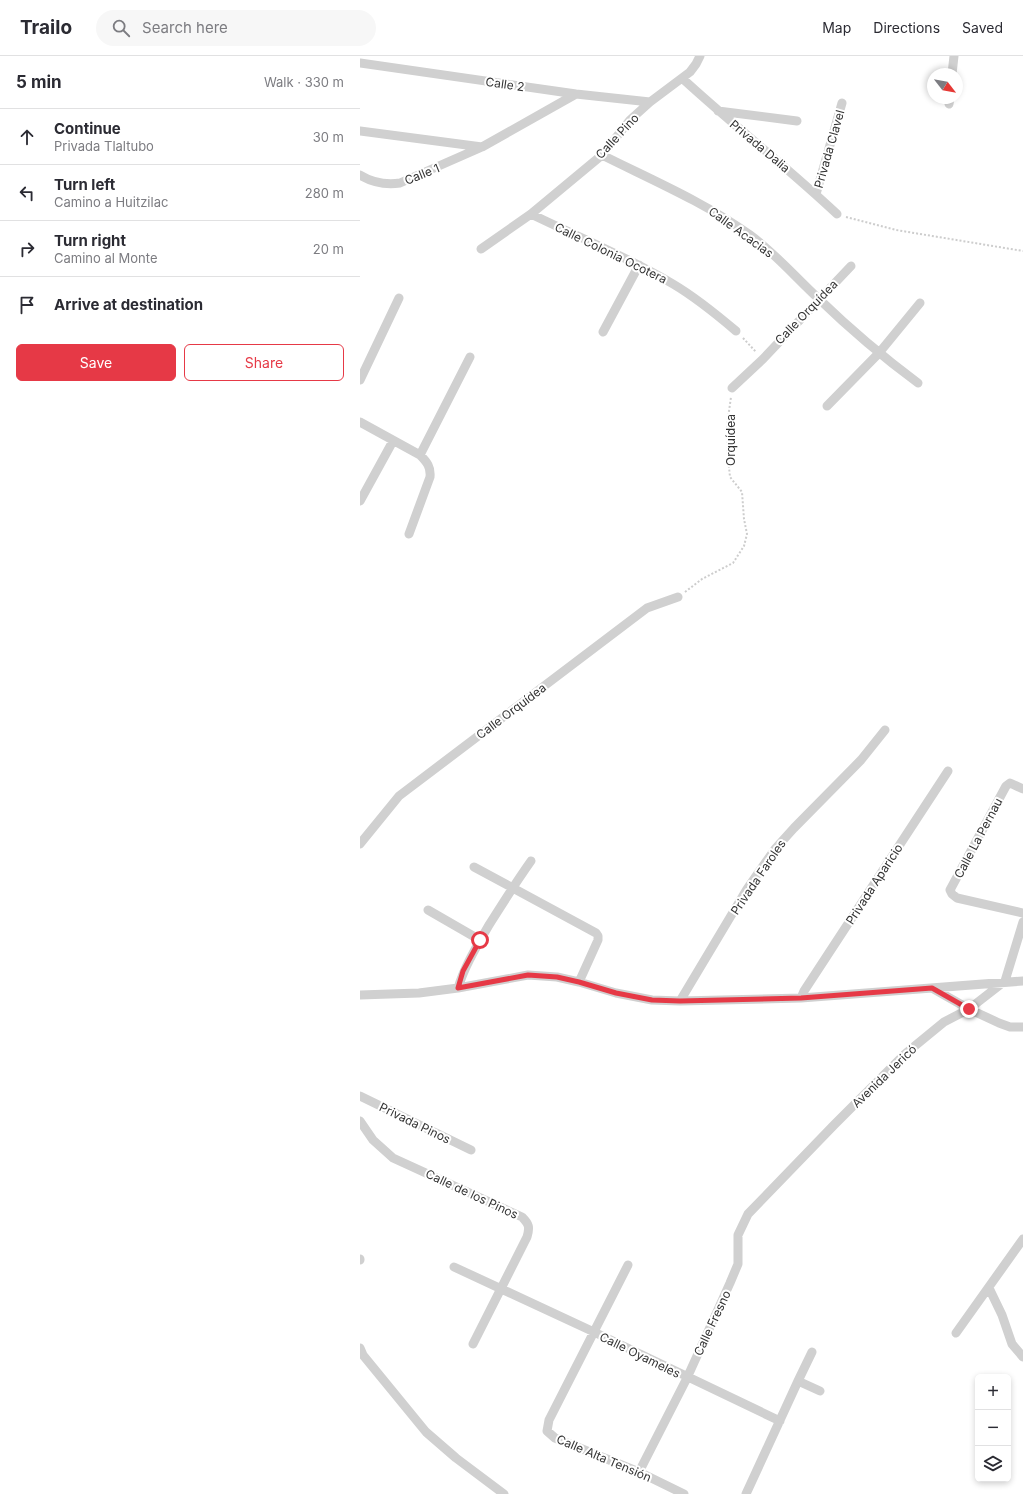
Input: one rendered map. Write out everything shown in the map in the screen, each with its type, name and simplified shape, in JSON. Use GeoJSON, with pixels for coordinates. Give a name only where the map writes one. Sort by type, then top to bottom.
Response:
{"type":"FeatureCollection","features":[{"type":"Feature","properties":{"kind":"street","name":"Calle Pino"},"geometry":{"type":"LineString","coordinates":[[481,249],[531,214],[602,155],[630,120],[650,102],[693,69],[700,56]]}},
{"type":"Feature","properties":{"kind":"street"},"geometry":{"type":"LineString","coordinates":[[953,68],[954,56]]}},
{"type":"Feature","properties":{"kind":"street","name":"Calle 2"},"geometry":{"type":"LineString","coordinates":[[360,63],[576,94],[650,102]]}},
{"type":"Feature","properties":{"kind":"street","name":"Privada Dalia"},"geometry":{"type":"LineString","coordinates":[[682,78],[837,214]]}},
{"type":"Feature","properties":{"kind":"street","name":"Calle 1"},"geometry":{"type":"LineString","coordinates":[[360,175],[367,180],[382,184],[400,183],[482,147],[576,94]]}},
{"type":"Feature","properties":{"kind":"street","name":"Privada Clavel"},"geometry":{"type":"LineString","coordinates":[[816,194],[842,103]]}},
{"type":"Feature","properties":{"kind":"street"},"geometry":{"type":"LineString","coordinates":[[718,111],[797,121]]}},
{"type":"Feature","properties":{"kind":"street"},"geometry":{"type":"LineString","coordinates":[[360,131],[482,147]]}},
{"type":"Feature","properties":{"kind":"street","name":"Calle Acacias"},"geometry":{"type":"LineString","coordinates":[[602,155],[706,206],[751,236],[780,259],[818,299],[879,353],[918,383]]}},
{"type":"Feature","properties":{"kind":"street","name":"Calle Colonia Ocotera"},"geometry":{"type":"LineString","coordinates":[[531,214],[640,265],[674,284],[717,314],[736,331]]}},
{"type":"Feature","properties":{"kind":"street"},"geometry":{"type":"LineString","coordinates":[[603,332],[640,265]]}},
{"type":"Feature","properties":{"kind":"street","name":"Calle Orquídea"},"geometry":{"type":"LineString","coordinates":[[732,388],[762,359],[850,266]]}},
{"type":"Feature","properties":{"kind":"street"},"geometry":{"type":"LineString","coordinates":[[360,380],[398,298]]}},
{"type":"Feature","properties":{"kind":"street"},"geometry":{"type":"LineString","coordinates":[[827,406],[879,353],[920,304]]}},
{"type":"Feature","properties":{"kind":"street"},"geometry":{"type":"LineString","coordinates":[[420,455],[470,357]]}},
{"type":"Feature","properties":{"kind":"street"},"geometry":{"type":"LineString","coordinates":[[360,422],[420,455],[428,462],[430,478],[409,534]]}},
{"type":"Feature","properties":{"kind":"street"},"geometry":{"type":"LineString","coordinates":[[360,501],[393,441]]}},
{"type":"Feature","properties":{"kind":"street","name":"Calle Orquídea"},"geometry":{"type":"LineString","coordinates":[[360,844],[399,796],[647,608],[678,597]]}},
{"type":"Feature","properties":{"kind":"street","name":"Privada Faroles"},"geometry":{"type":"LineString","coordinates":[[680,1001],[747,889],[775,849],[861,760],[885,730]]}},
{"type":"Feature","properties":{"kind":"street","name":"Privada Aparicio"},"geometry":{"type":"LineString","coordinates":[[801,998],[804,991],[948,771]]}},
{"type":"Feature","properties":{"kind":"street","name":"Calle La Pernau"},"geometry":{"type":"LineString","coordinates":[[1023,789],[1010,783],[1006,786],[950,890],[956,898],[1023,912]]}},
{"type":"Feature","properties":{"kind":"street"},"geometry":{"type":"LineString","coordinates":[[458,988],[463,971],[480,940],[512,888],[531,861]]}},
{"type":"Feature","properties":{"kind":"street"},"geometry":{"type":"LineString","coordinates":[[474,867],[596,933],[598,940],[579,982]]}},
{"type":"Feature","properties":{"kind":"street"},"geometry":{"type":"LineString","coordinates":[[428,910],[480,940]]}},
{"type":"Feature","properties":{"kind":"street"},"geometry":{"type":"LineString","coordinates":[[1004,981],[1023,922]]}},
{"type":"Feature","properties":{"kind":"street"},"geometry":{"type":"LineString","coordinates":[[360,995],[419,993],[458,988],[528,975],[557,977],[616,993],[652,1000],[680,1001],[801,998],[1004,981],[1023,981]]}},
{"type":"Feature","properties":{"kind":"street","name":"Avenida Jericó"},"geometry":{"type":"LineString","coordinates":[[738,1235],[748,1214],[756,1204],[905,1054],[944,1022],[969,1009],[1004,981]]}},
{"type":"Feature","properties":{"kind":"street"},"geometry":{"type":"LineString","coordinates":[[932,988],[969,1009],[1010,1027],[1023,1026]]}},
{"type":"Feature","properties":{"kind":"street","name":"Privada Pinos"},"geometry":{"type":"LineString","coordinates":[[360,1096],[471,1150]]}},
{"type":"Feature","properties":{"kind":"street","name":"Calle de los Pinos"},"geometry":{"type":"LineString","coordinates":[[360,1121],[373,1140],[393,1158],[522,1217],[528,1222],[530,1228],[527,1237],[500,1288]]}},
{"type":"Feature","properties":{"kind":"street","name":"Calle Fresno"},"geometry":{"type":"LineString","coordinates":[[640,1472],[687,1378],[738,1264],[738,1235]]}},
{"type":"Feature","properties":{"kind":"street"},"geometry":{"type":"LineString","coordinates":[[956,1333],[1023,1239]]}},
{"type":"Feature","properties":{"kind":"street"},"geometry":{"type":"LineString","coordinates":[[594,1332],[628,1265]]}},
{"type":"Feature","properties":{"kind":"street","name":"Calle Oyameles"},"geometry":{"type":"LineString","coordinates":[[454,1267],[780,1421]]}},
{"type":"Feature","properties":{"kind":"street"},"geometry":{"type":"LineString","coordinates":[[473,1344],[500,1288]]}},
{"type":"Feature","properties":{"kind":"street"},"geometry":{"type":"LineString","coordinates":[[989,1288],[1002,1315],[1012,1344],[1023,1357]]}},
{"type":"Feature","properties":{"kind":"street","name":"Calle Alta Tensión"},"geometry":{"type":"LineString","coordinates":[[594,1332],[549,1420],[547,1432],[555,1438],[640,1472],[684,1494]]}},
{"type":"Feature","properties":{"kind":"street"},"geometry":{"type":"LineString","coordinates":[[360,1348],[363,1355],[426,1432],[456,1458],[504,1494]]}},
{"type":"Feature","properties":{"kind":"street"},"geometry":{"type":"LineString","coordinates":[[746,1494],[812,1352]]}},
{"type":"Feature","properties":{"kind":"street"},"geometry":{"type":"LineString","coordinates":[[798,1381],[820,1391]]}},
{"type":"Feature","properties":{"kind":"path"},"geometry":{"type":"LineString","coordinates":[[837,214],[896,230],[1023,251]]}},
{"type":"Feature","properties":{"kind":"path"},"geometry":{"type":"LineString","coordinates":[[736,331],[762,359]]}},
{"type":"Feature","properties":{"kind":"path","name":"Orquídea"},"geometry":{"type":"LineString","coordinates":[[678,597],[702,579],[733,563],[744,546],[747,534],[744,519],[742,492],[730,477],[727,448],[727,424],[732,388]]}},
{"type":"Feature","properties":{"kind":"route"},"geometry":{"type":"LineString","coordinates":[[480,940],[463,971],[458,988],[528,975],[557,977],[616,993],[652,1000],[680,1001],[801,998],[932,988],[969,1009]]}}]}
